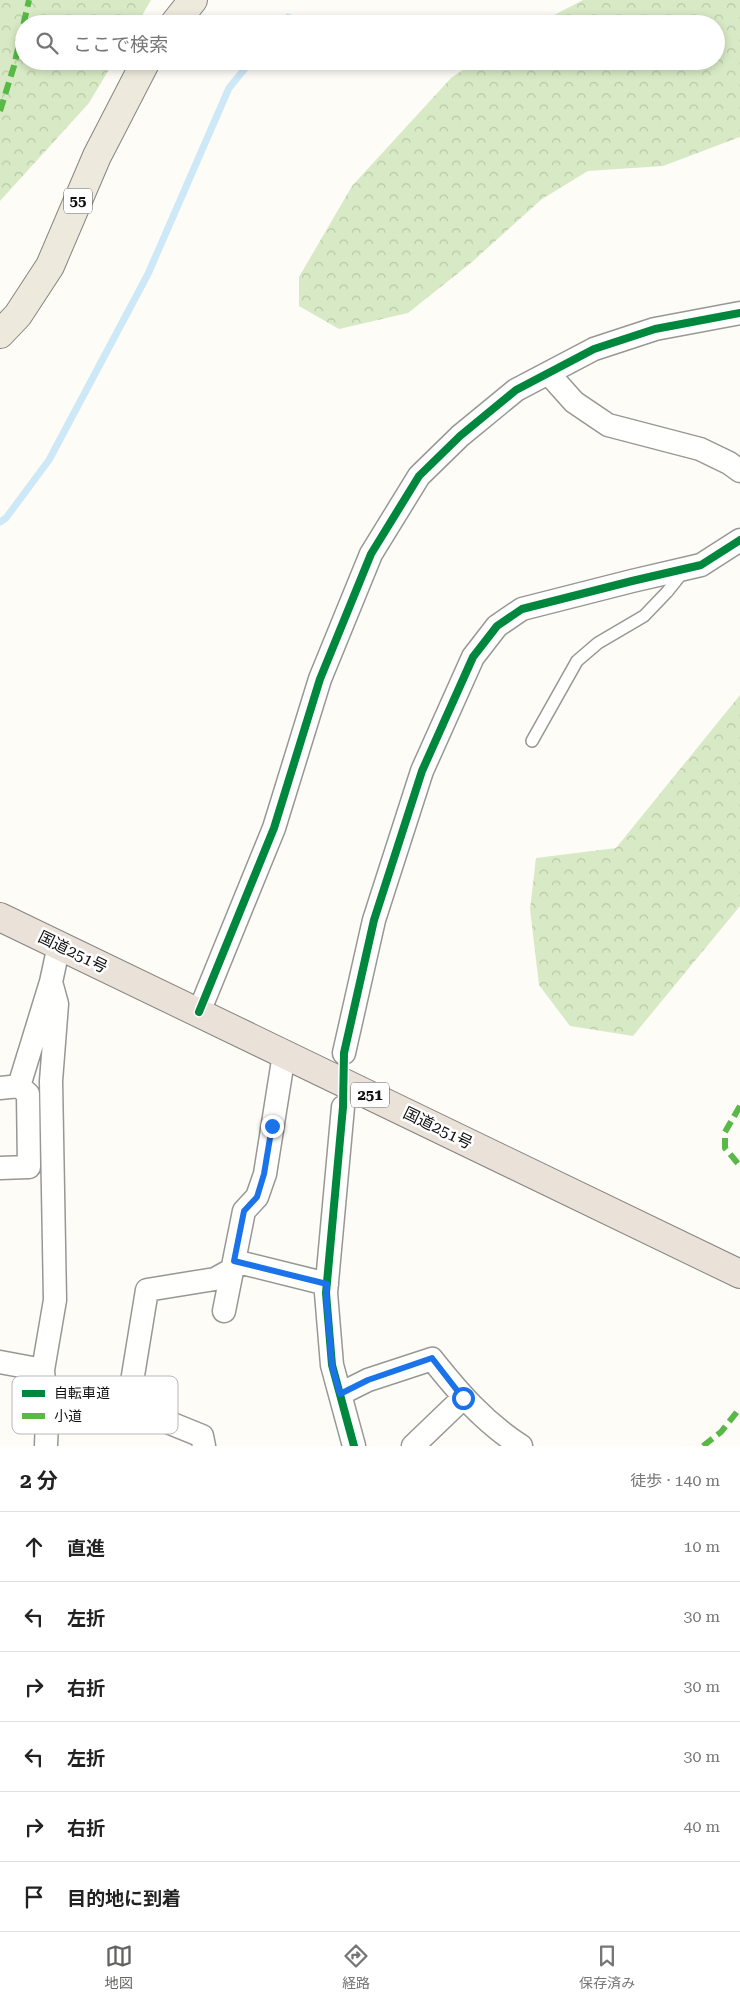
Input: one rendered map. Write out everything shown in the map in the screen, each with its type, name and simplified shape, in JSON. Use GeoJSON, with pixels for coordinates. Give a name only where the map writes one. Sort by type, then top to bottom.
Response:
{"type":"FeatureCollection","features":[{"type":"Feature","properties":{"kind":"highway","name":"国道251号"},"geometry":{"type":"LineString","coordinates":[[0,917],[740,1274]]}},
{"type":"Feature","properties":{"kind":"main road"},"geometry":{"type":"LineString","coordinates":[[181,15],[193,0]]}},
{"type":"Feature","properties":{"kind":"main road","name":"55"},"geometry":{"type":"LineString","coordinates":[[0,334],[18,314],[50,266],[97,156],[141,70]]}},
{"type":"Feature","properties":{"kind":"street"},"geometry":{"type":"LineString","coordinates":[[199,1012],[274,828],[320,679],[371,554],[419,476],[460,436],[516,390],[594,349],[655,330],[740,313]]}},
{"type":"Feature","properties":{"kind":"street"},"geometry":{"type":"LineString","coordinates":[[549,374],[574,402],[608,425],[700,448],[740,471]]}},
{"type":"Feature","properties":{"kind":"street"},"geometry":{"type":"LineString","coordinates":[[344,1053],[374,920],[422,771],[473,657],[497,626],[522,609],[701,565],[740,540]]}},
{"type":"Feature","properties":{"kind":"street"},"geometry":{"type":"LineString","coordinates":[[0,1168],[30,1167],[28,1094],[9,1087],[51,982],[59,946]]}},
{"type":"Feature","properties":{"kind":"street"},"geometry":{"type":"LineString","coordinates":[[45,1376],[55,1300],[51,1081],[57,1004],[51,982]]}},
{"type":"Feature","properties":{"kind":"street"},"geometry":{"type":"LineString","coordinates":[[224,1311],[244,1211],[257,1197],[264,1174],[284,1054]]}},
{"type":"Feature","properties":{"kind":"street"},"geometry":{"type":"LineString","coordinates":[[343,1107],[326,1293],[332,1366],[354,1446]]}},
{"type":"Feature","properties":{"kind":"street"},"geometry":{"type":"LineString","coordinates":[[133,1376],[147,1290],[215,1279],[233,1265],[327,1284]]}},
{"type":"Feature","properties":{"kind":"street"},"geometry":{"type":"LineString","coordinates":[[340,1394],[368,1380],[432,1358],[463,1398],[505,1435],[521,1446]]}},
{"type":"Feature","properties":{"kind":"street"},"geometry":{"type":"LineString","coordinates":[[0,1362],[34,1376]]}},
{"type":"Feature","properties":{"kind":"street"},"geometry":{"type":"LineString","coordinates":[[413,1446],[463,1398]]}},
{"type":"Feature","properties":{"kind":"street"},"geometry":{"type":"LineString","coordinates":[[178,1426],[202,1436],[204,1446]]}},
{"type":"Feature","properties":{"kind":"lane"},"geometry":{"type":"LineString","coordinates":[[532,741],[577,661],[598,643],[644,616],[686,569]]}},
{"type":"Feature","properties":{"kind":"green space"},"geometry":{"type":"Polygon","coordinates":[[[0,0],[151,0],[142,15],[15,15],[15,70],[109,70],[89,103],[0,201],[0,0]]]}},
{"type":"Feature","properties":{"kind":"green space"},"geometry":{"type":"Polygon","coordinates":[[[583,0],[740,0],[740,137],[663,166],[588,171],[542,199],[472,262],[408,313],[339,329],[299,306],[299,277],[352,186],[451,78],[463,70],[725,70],[725,15],[554,15],[583,0]]]}},
{"type":"Feature","properties":{"kind":"green space"},"geometry":{"type":"Polygon","coordinates":[[[740,695],[740,906],[633,1036],[570,1026],[539,985],[530,909],[536,858],[616,848],[740,695]]]}},
{"type":"Feature","properties":{"kind":"waterway"},"geometry":{"type":"LineString","coordinates":[[0,522],[6,518],[49,460],[148,274],[229,88],[244,70]]}},
{"type":"Feature","properties":{"kind":"marked path"},"geometry":{"type":"LineString","coordinates":[[26,15],[29,0]]}},
{"type":"Feature","properties":{"kind":"marked path"},"geometry":{"type":"LineString","coordinates":[[0,111],[15,62]]}},
{"type":"Feature","properties":{"kind":"marked path"},"geometry":{"type":"LineString","coordinates":[[740,1106],[725,1132],[725,1148],[740,1166]]}},
{"type":"Feature","properties":{"kind":"marked path"},"geometry":{"type":"LineString","coordinates":[[703,1446],[721,1432],[740,1408]]}},
{"type":"Feature","properties":{"kind":"cycle path"},"geometry":{"type":"LineString","coordinates":[[199,1012],[274,828],[320,679],[371,554],[419,476],[460,436],[516,390],[594,349],[655,329],[740,313]]}},
{"type":"Feature","properties":{"kind":"cycle path"},"geometry":{"type":"LineString","coordinates":[[354,1446],[332,1365],[326,1293],[343,1107],[344,1053],[374,920],[422,771],[473,657],[497,626],[522,609],[701,565],[740,540]]}},
{"type":"Feature","properties":{"kind":"route"},"geometry":{"type":"LineString","coordinates":[[272,1126],[264,1174],[257,1197],[244,1211],[234,1261],[327,1284],[326,1293],[332,1366],[340,1394],[368,1380],[432,1358],[463,1398]]}}]}
